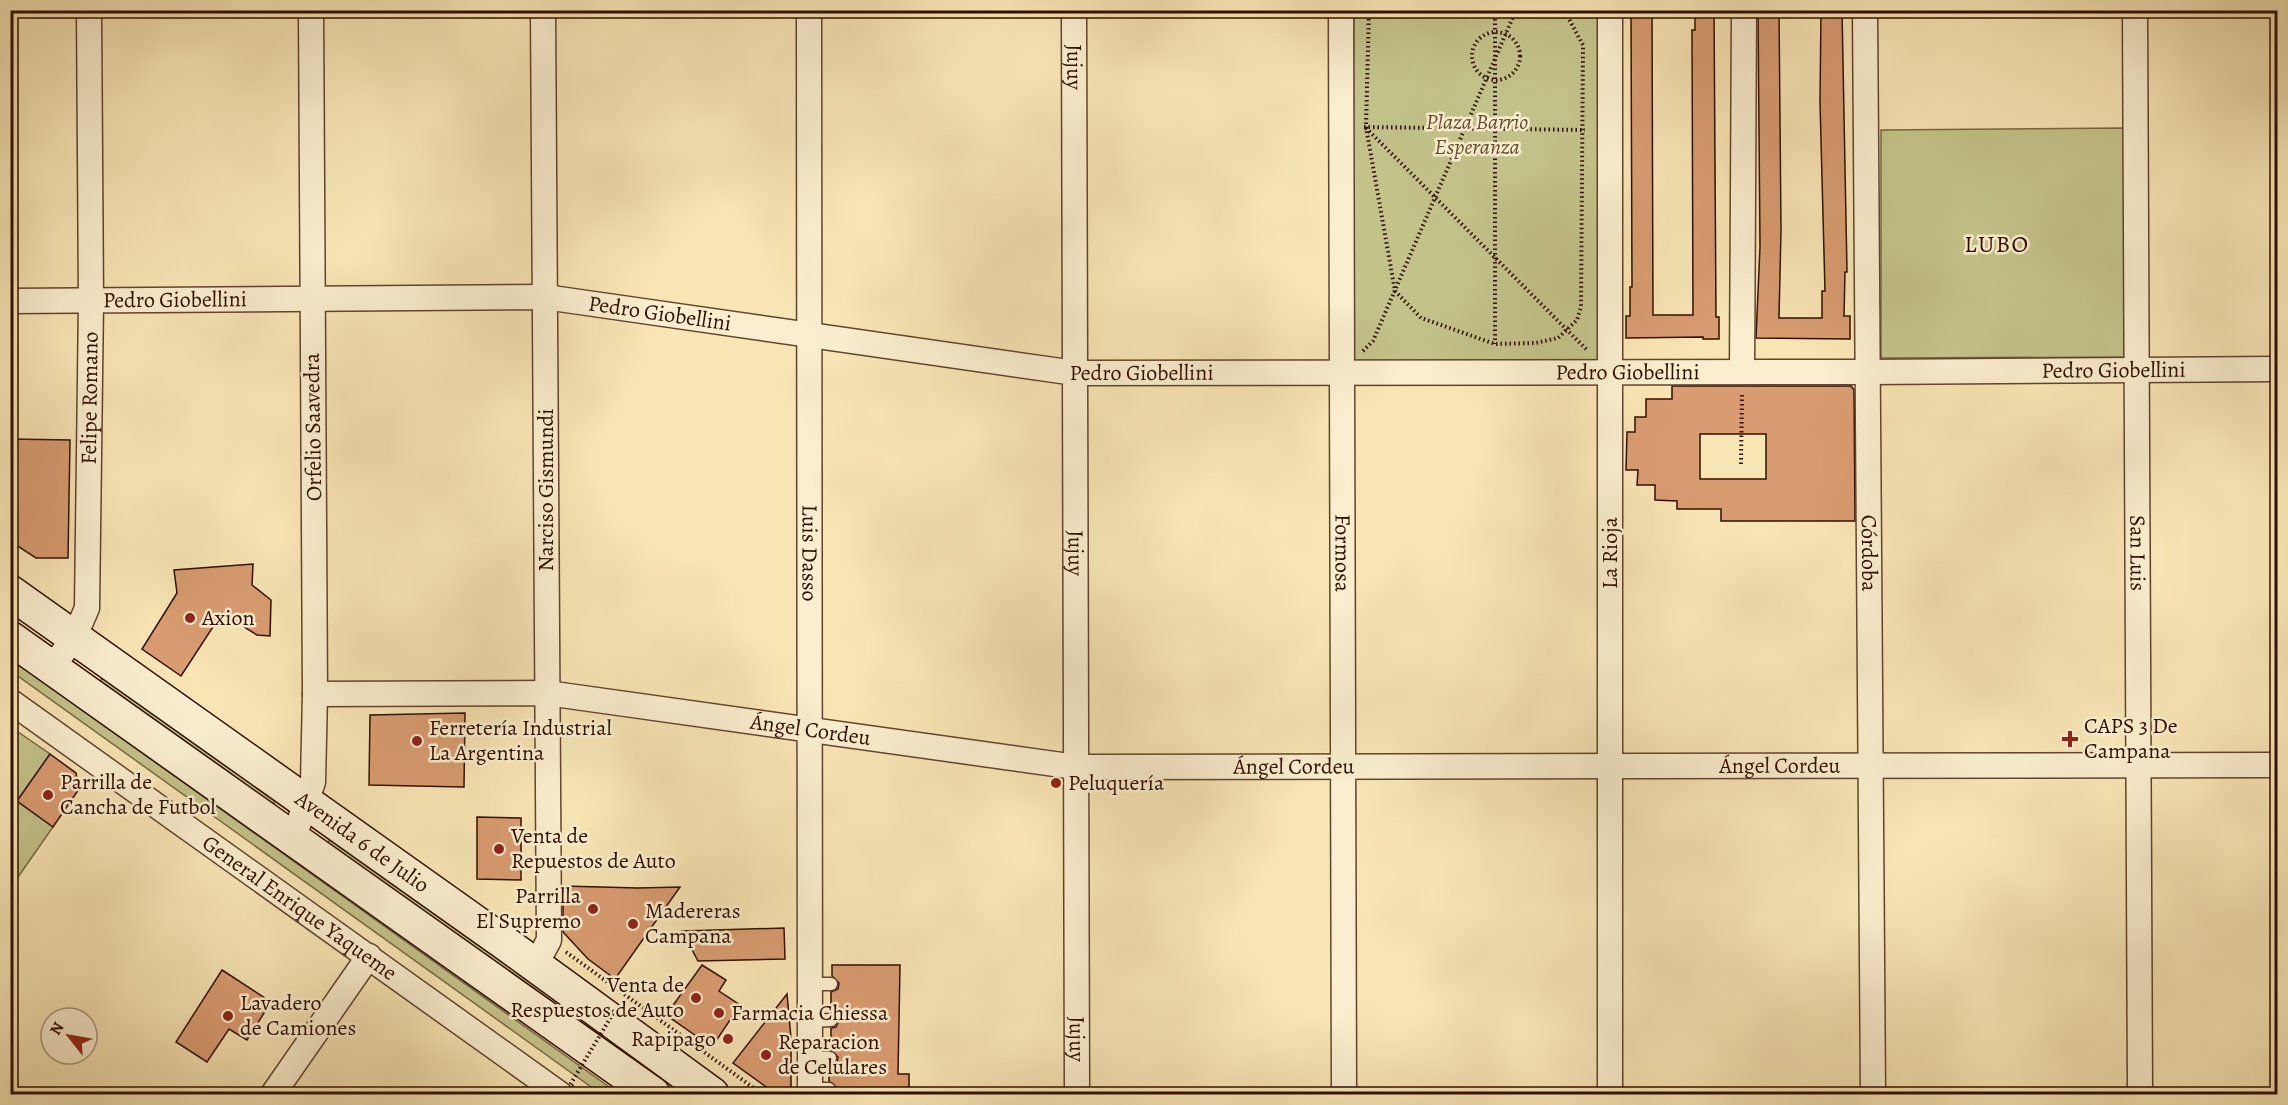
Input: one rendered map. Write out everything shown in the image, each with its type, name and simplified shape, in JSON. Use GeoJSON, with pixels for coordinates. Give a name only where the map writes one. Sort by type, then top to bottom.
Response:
{"type":"FeatureCollection","features":[{"type":"Feature","properties":{"kind":"main road","name":"Avenida 6 de Julio"},"geometry":{"type":"LineString","coordinates":[[10,592],[306,803],[542,953],[712,1095]]}},
{"type":"Feature","properties":{"kind":"main road","name":"Avenida 6 de Julio"},"geometry":{"type":"LineString","coordinates":[[10,638],[653,1095]]}},
{"type":"Feature","properties":{"kind":"street","name":"Felipe Romano"},"geometry":{"type":"LineString","coordinates":[[52,668],[74,638],[87,608],[91,301],[89,10]]}},
{"type":"Feature","properties":{"kind":"street","name":"Orfelio Saavedra"},"geometry":{"type":"LineString","coordinates":[[292,840],[313,782],[315,694],[311,10]]}},
{"type":"Feature","properties":{"kind":"street","name":"Narciso Gismundi"},"geometry":{"type":"LineString","coordinates":[[542,953],[547,693],[543,10]]}},
{"type":"Feature","properties":{"kind":"street","name":"Luis Dasso"},"geometry":{"type":"LineString","coordinates":[[809,10],[810,730],[820,984],[820,1058],[816,1091]]}},
{"type":"Feature","properties":{"kind":"street","name":"Jujuy"},"geometry":{"type":"LineString","coordinates":[[1074,10],[1077,1095]]}},
{"type":"Feature","properties":{"kind":"street","name":"Formosa"},"geometry":{"type":"LineString","coordinates":[[1341,10],[1344,1095]]}},
{"type":"Feature","properties":{"kind":"street","name":"La Rioja"},"geometry":{"type":"LineString","coordinates":[[1610,10],[1610,1095]]}},
{"type":"Feature","properties":{"kind":"street"},"geometry":{"type":"LineString","coordinates":[[1742,372],[1744,10]]}},
{"type":"Feature","properties":{"kind":"street","name":"Córdoba"},"geometry":{"type":"LineString","coordinates":[[1865,10],[1873,1095]]}},
{"type":"Feature","properties":{"kind":"street","name":"San Luis"},"geometry":{"type":"LineString","coordinates":[[2135,10],[2140,1095]]}},
{"type":"Feature","properties":{"kind":"street","name":"Pedro Giobellini"},"geometry":{"type":"LineString","coordinates":[[10,301],[545,297],[1075,373],[2277,369]]}},
{"type":"Feature","properties":{"kind":"street","name":"Ángel Cordeu"},"geometry":{"type":"LineString","coordinates":[[315,694],[547,693],[1076,767],[2277,765]]}},
{"type":"Feature","properties":{"kind":"street","name":"General Enrique Yaqueme"},"geometry":{"type":"LineString","coordinates":[[10,701],[369,957],[567,1091]]}},
{"type":"Feature","properties":{"kind":"street"},"geometry":{"type":"LineString","coordinates":[[273,1095],[369,957]]}},
{"type":"Feature","properties":{"kind":"path"},"geometry":{"type":"LineString","coordinates":[[1369,10],[1366,127],[1395,291],[1421,318],[1495,344],[1548,342],[1568,330],[1577,320],[1581,308],[1583,45],[1564,10]]}},
{"type":"Feature","properties":{"kind":"path"},"geometry":{"type":"LineString","coordinates":[[1495,10],[1495,344]]}},
{"type":"Feature","properties":{"kind":"path"},"geometry":{"type":"LineString","coordinates":[[1342,373],[1373,341],[1516,10]]}},
{"type":"Feature","properties":{"kind":"path"},"geometry":{"type":"LineString","coordinates":[[1495,32],[1506,34],[1518,46],[1520,62],[1510,76],[1495,81],[1487,79],[1475,68],[1472,52],[1480,38],[1495,32]]}},
{"type":"Feature","properties":{"kind":"path"},"geometry":{"type":"LineString","coordinates":[[1366,127],[1610,372]]}},
{"type":"Feature","properties":{"kind":"path"},"geometry":{"type":"LineString","coordinates":[[1341,128],[1610,131]]}},
{"type":"Feature","properties":{"kind":"path"},"geometry":{"type":"LineString","coordinates":[[1741,464],[1742,372]]}},
{"type":"Feature","properties":{"kind":"path"},"geometry":{"type":"LineString","coordinates":[[542,953],[762,1095]]}},
{"type":"Feature","properties":{"kind":"path"},"geometry":{"type":"LineString","coordinates":[[567,1091],[614,1012],[612,1011]]}},
{"type":"Feature","properties":{"kind":"green space","name":"Plaza Barrio Esperanza"},"geometry":{"type":"Polygon","coordinates":[[[1354,11],[1600,11],[1598,361],[1352,361],[1354,11]]]}},
{"type":"Feature","properties":{"kind":"green space"},"geometry":{"type":"Polygon","coordinates":[[[2124,128],[2124,357],[1881,358],[1881,130],[2124,128]]]}},
{"type":"Feature","properties":{"kind":"green space"},"geometry":{"type":"Polygon","coordinates":[[[11,659],[619,1094],[601,1094],[11,671],[11,659]]]}},
{"type":"Feature","properties":{"kind":"green space"},"geometry":{"type":"Polygon","coordinates":[[[103,677],[275,800],[274,804],[271,806],[99,683],[103,677]]]}},
{"type":"Feature","properties":{"kind":"green space"},"geometry":{"type":"Polygon","coordinates":[[[11,727],[50,754],[17,801],[53,827],[11,887],[11,727]]]}},
{"type":"Feature","properties":{"kind":"green space"},"geometry":{"type":"Polygon","coordinates":[[[331,840],[693,1094],[675,1094],[328,849],[327,842],[331,840]]]}},
{"type":"Feature","properties":{"kind":"building"},"geometry":{"type":"Polygon","coordinates":[[[1631,10],[1652,10],[1653,315],[1693,315],[1692,30],[1695,30],[1695,10],[1714,10],[1716,317],[1719,317],[1719,339],[1703,339],[1703,337],[1626,338],[1626,316],[1630,316],[1630,287],[1632,287],[1631,10]]]}},
{"type":"Feature","properties":{"kind":"building"},"geometry":{"type":"Polygon","coordinates":[[[1758,10],[1779,10],[1781,230],[1779,318],[1822,318],[1822,291],[1825,291],[1820,102],[1821,10],[1842,10],[1847,272],[1845,272],[1844,316],[1850,316],[1850,339],[1756,338],[1760,247],[1758,10]]]}},
{"type":"Feature","properties":{"kind":"building"},"geometry":{"type":"Polygon","coordinates":[[[1672,386],[1851,386],[1854,390],[1855,521],[1721,521],[1721,509],[1677,509],[1677,501],[1655,500],[1655,485],[1637,485],[1638,470],[1626,470],[1627,432],[1635,432],[1635,417],[1646,417],[1646,399],[1672,399],[1672,386]],[[1700,434],[1700,479],[1766,479],[1766,434],[1700,434]]]}},
{"type":"Feature","properties":{"kind":"building"},"geometry":{"type":"Polygon","coordinates":[[[10,439],[70,440],[68,558],[36,558],[10,541],[10,439]]]}},
{"type":"Feature","properties":{"kind":"building","name":"Axion"},"geometry":{"type":"Polygon","coordinates":[[[253,564],[252,585],[271,600],[270,636],[257,635],[222,613],[181,676],[142,649],[177,593],[174,570],[253,564]]]}},
{"type":"Feature","properties":{"kind":"building","name":"Ferretería Industrial La Argentina"},"geometry":{"type":"Polygon","coordinates":[[[465,713],[464,787],[369,785],[370,715],[465,713]]]}},
{"type":"Feature","properties":{"kind":"building","name":"Parrilla de Cancha de Futbol"},"geometry":{"type":"Polygon","coordinates":[[[50,754],[76,773],[79,789],[53,827],[17,801],[50,754]]]}},
{"type":"Feature","properties":{"kind":"building","name":"Venta de Repuestos de Auto"},"geometry":{"type":"Polygon","coordinates":[[[477,817],[521,818],[521,880],[477,879],[477,817]]]}},
{"type":"Feature","properties":{"kind":"building"},"geometry":{"type":"Polygon","coordinates":[[[563,886],[680,887],[615,979],[588,959],[563,932],[563,886]]]}},
{"type":"Feature","properties":{"kind":"building"},"geometry":{"type":"Polygon","coordinates":[[[784,928],[785,959],[698,961],[682,931],[784,928]]]}},
{"type":"Feature","properties":{"kind":"building"},"geometry":{"type":"Polygon","coordinates":[[[702,965],[726,980],[719,991],[740,1005],[712,1047],[666,1015],[702,965]]]}},
{"type":"Feature","properties":{"kind":"building"},"geometry":{"type":"Polygon","coordinates":[[[832,965],[900,965],[898,1074],[909,1074],[909,1095],[835,1095],[837,1088],[829,1081],[829,1074],[830,1066],[837,1063],[838,1057],[831,1050],[831,1028],[836,1027],[839,1020],[838,1015],[831,1012],[831,992],[838,989],[839,983],[832,976],[832,965]]]}},
{"type":"Feature","properties":{"kind":"building","name":"Lavadero de Camiones"},"geometry":{"type":"Polygon","coordinates":[[[222,970],[271,1002],[247,1040],[229,1029],[207,1062],[176,1042],[222,970]]]}},
{"type":"Feature","properties":{"kind":"building"},"geometry":{"type":"Polygon","coordinates":[[[787,994],[791,1038],[791,1088],[776,1094],[733,1063],[787,994]]]}},
{"type":"Feature","properties":{"kind":"place","name":"Axion"},"geometry":{"type":"Point","coordinates":[190,618]}},
{"type":"Feature","properties":{"kind":"place","name":"CAPS 3 De Campana"},"geometry":{"type":"Point","coordinates":[2070,739]}},
{"type":"Feature","properties":{"kind":"place","name":"Ferretería Industrial La Argentina"},"geometry":{"type":"Point","coordinates":[417,741]}},
{"type":"Feature","properties":{"kind":"place","name":"Peluquería"},"geometry":{"type":"Point","coordinates":[1056,783]}},
{"type":"Feature","properties":{"kind":"place","name":"Parrilla de Cancha de Futbol"},"geometry":{"type":"Point","coordinates":[48,795]}},
{"type":"Feature","properties":{"kind":"place","name":"Venta de Repuestos de Auto"},"geometry":{"type":"Point","coordinates":[499,849]}},
{"type":"Feature","properties":{"kind":"place","name":"Parrilla El Supremo"},"geometry":{"type":"Point","coordinates":[593,909]}},
{"type":"Feature","properties":{"kind":"place","name":"Madereras Campana"},"geometry":{"type":"Point","coordinates":[633,924]}},
{"type":"Feature","properties":{"kind":"place","name":"Venta de Respuestos de Auto"},"geometry":{"type":"Point","coordinates":[696,998]}},
{"type":"Feature","properties":{"kind":"place","name":"Farmacia Chiessa"},"geometry":{"type":"Point","coordinates":[719,1013]}},
{"type":"Feature","properties":{"kind":"place","name":"Lavadero de Camiones"},"geometry":{"type":"Point","coordinates":[228,1016]}},
{"type":"Feature","properties":{"kind":"place","name":"Rapipago"},"geometry":{"type":"Point","coordinates":[728,1039]}},
{"type":"Feature","properties":{"kind":"place","name":"Reparacion de Celulares"},"geometry":{"type":"Point","coordinates":[766,1055]}},
{"type":"Feature","properties":{"kind":"district","name":"LUBO"},"geometry":{"type":"Point","coordinates":[1997,244]}}]}
